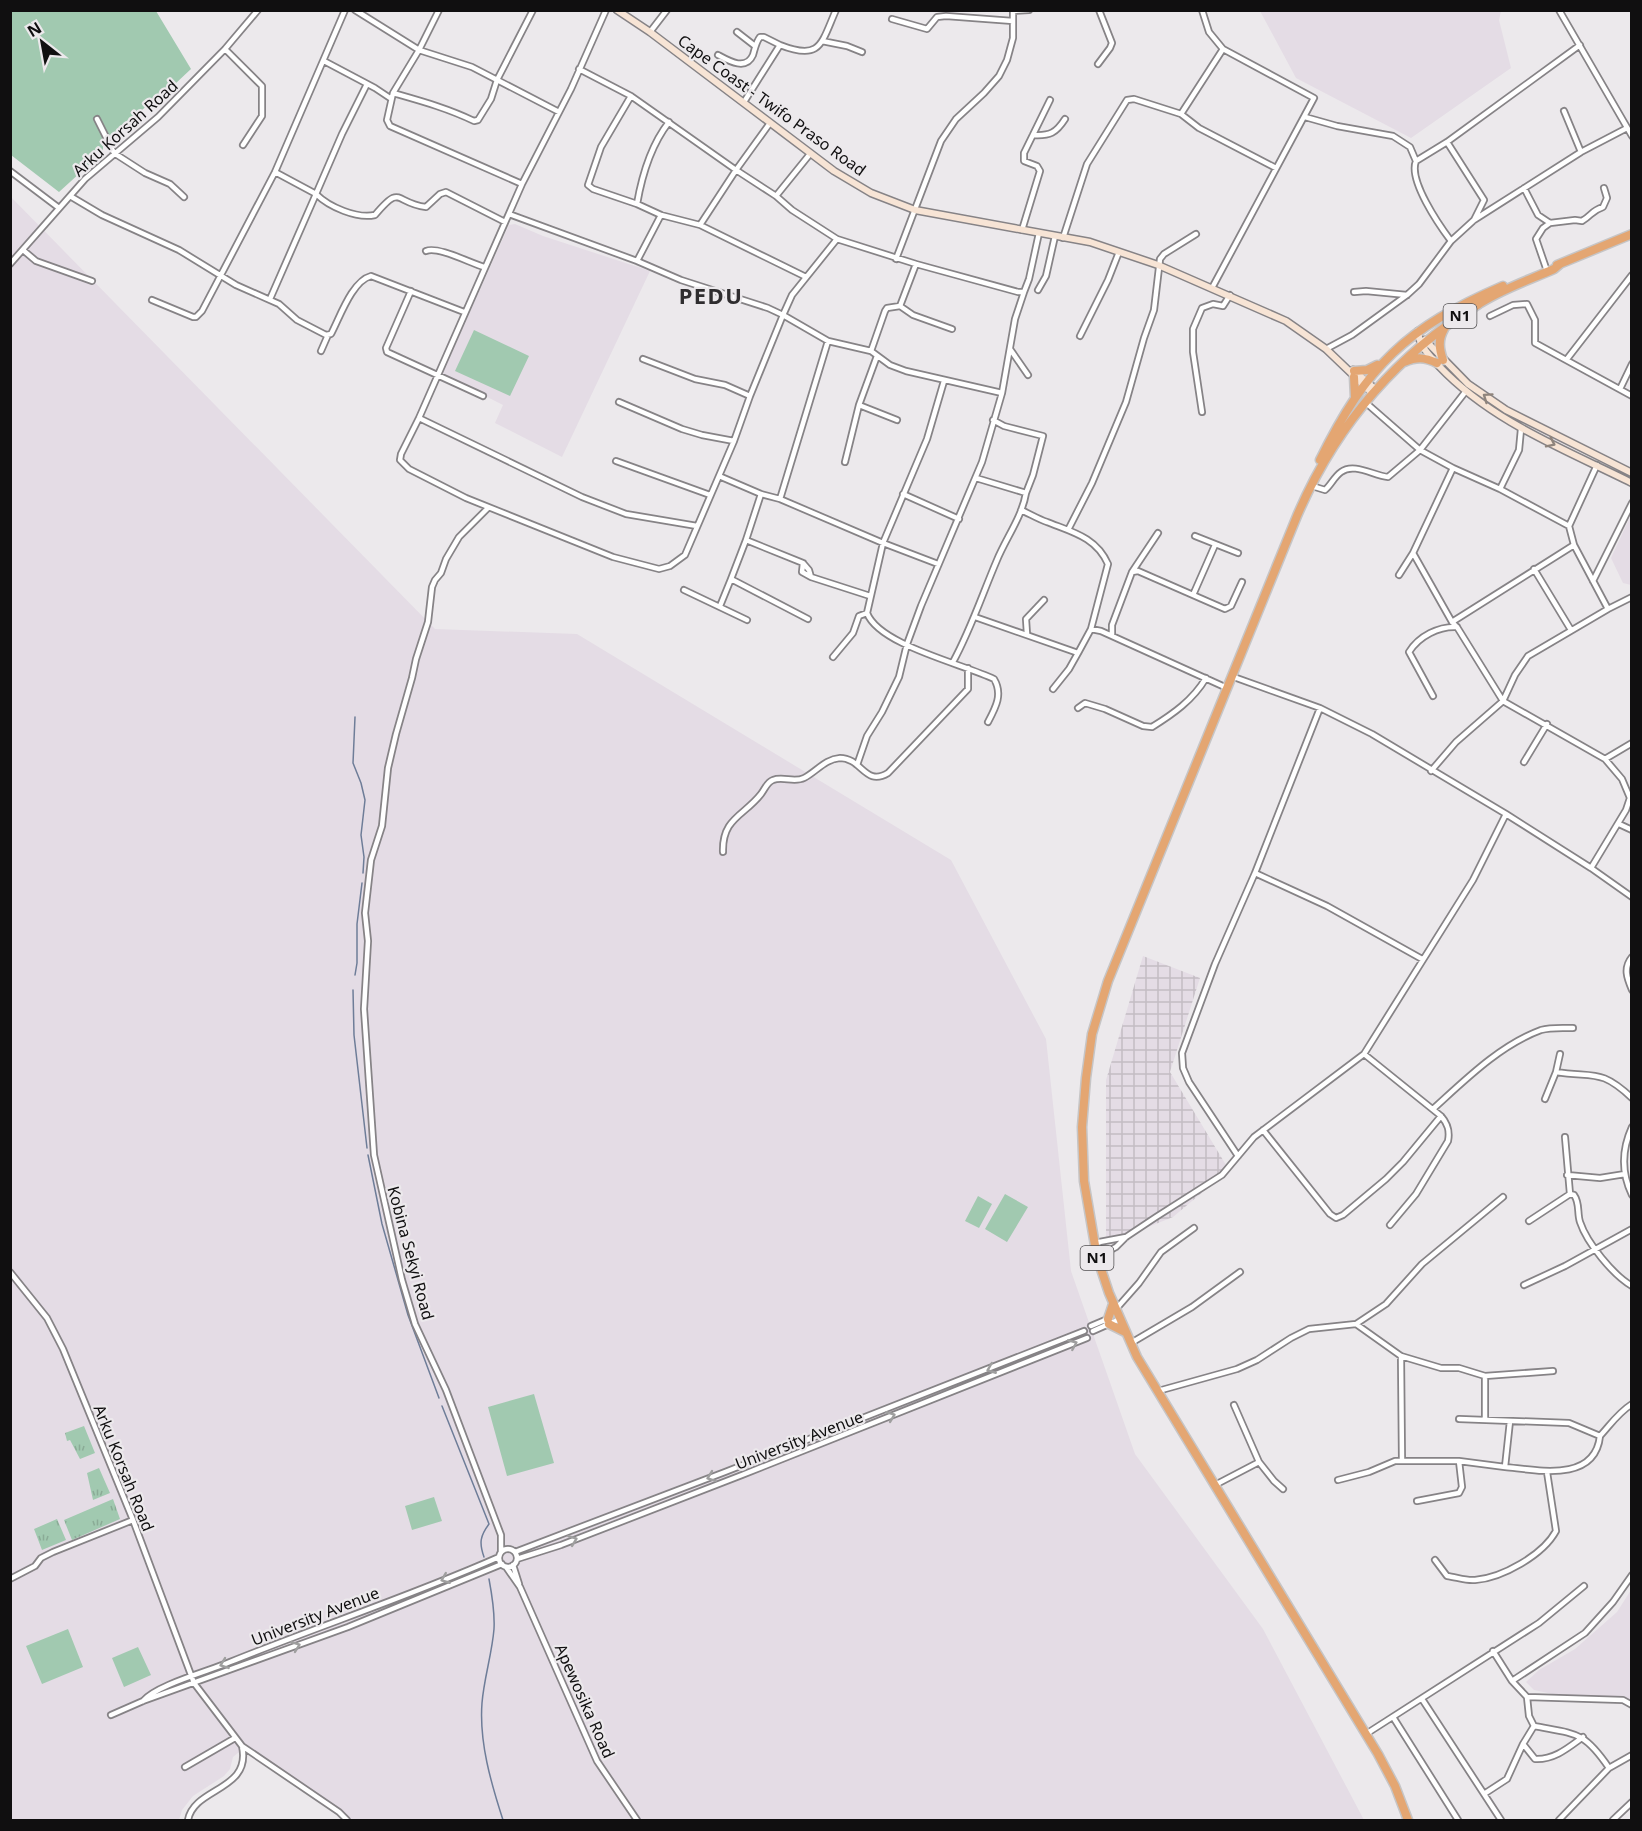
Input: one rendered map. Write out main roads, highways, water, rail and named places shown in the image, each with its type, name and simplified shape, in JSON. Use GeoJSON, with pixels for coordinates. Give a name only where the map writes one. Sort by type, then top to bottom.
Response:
{"type":"FeatureCollection","features":[{"type":"Feature","properties":{"kind":"highway","name":"N1"},"geometry":{"type":"LineString","coordinates":[[1408,1821],[1390,1775],[1156,1391],[1117,1312],[1097,1257],[1085,1191],[1083,1101],[1092,1034],[1118,952],[1303,502],[1336,443],[1364,401],[1401,364],[1419,339],[1448,311],[1476,297],[1632,234]]}},
{"type":"Feature","properties":{"kind":"highway","name":"N1"},"geometry":{"type":"LineString","coordinates":[[1303,502],[1324,452],[1355,397],[1380,364],[1481,302],[1554,269],[1560,264]]}},
{"type":"Feature","properties":{"kind":"highway"},"geometry":{"type":"LineString","coordinates":[[1401,364],[1419,357],[1440,362],[1440,340],[1446,325]]}},
{"type":"Feature","properties":{"kind":"highway"},"geometry":{"type":"LineString","coordinates":[[1355,397],[1352,372],[1367,370],[1380,364]]}},
{"type":"Feature","properties":{"kind":"highway"},"geometry":{"type":"LineString","coordinates":[[1117,1312],[1108,1322],[1126,1333]]}},
{"type":"Feature","properties":{"kind":"main road","name":"Cape Coast - Twifo Praso Road"},"geometry":{"type":"LineString","coordinates":[[617,10],[628,13],[810,154],[871,193],[915,210],[1090,242],[1158,265],[1286,321],[1326,349],[1373,391]]}},
{"type":"Feature","properties":{"kind":"main road"},"geometry":{"type":"LineString","coordinates":[[1419,339],[1466,391],[1501,417],[1632,483]]}},
{"type":"Feature","properties":{"kind":"main road"},"geometry":{"type":"LineString","coordinates":[[1440,362],[1506,410],[1632,473]]}},
{"type":"Feature","properties":{"kind":"main road"},"geometry":{"type":"LineString","coordinates":[[1501,417],[1506,410]]}},
{"type":"Feature","properties":{"kind":"waterway"},"geometry":{"type":"LineString","coordinates":[[355,717],[353,763],[365,800],[361,835],[364,857],[363,873]]}},
{"type":"Feature","properties":{"kind":"waterway"},"geometry":{"type":"LineString","coordinates":[[355,975],[357,924],[362,883]]}},
{"type":"Feature","properties":{"kind":"waterway"},"geometry":{"type":"LineString","coordinates":[[353,990],[354,1035],[367,1148]]}},
{"type":"Feature","properties":{"kind":"waterway"},"geometry":{"type":"LineString","coordinates":[[368,1155],[382,1224],[408,1315],[439,1398]]}},
{"type":"Feature","properties":{"kind":"waterway"},"geometry":{"type":"LineString","coordinates":[[442,1406],[489,1524],[481,1540],[484,1557]]}},
{"type":"Feature","properties":{"kind":"waterway"},"geometry":{"type":"LineString","coordinates":[[489,1579],[494,1610],[494,1629],[483,1694],[482,1733],[490,1777],[503,1820]]}},
{"type":"Feature","properties":{"kind":"district","name":"PEDU"},"geometry":{"type":"Point","coordinates":[711,296]}}]}
